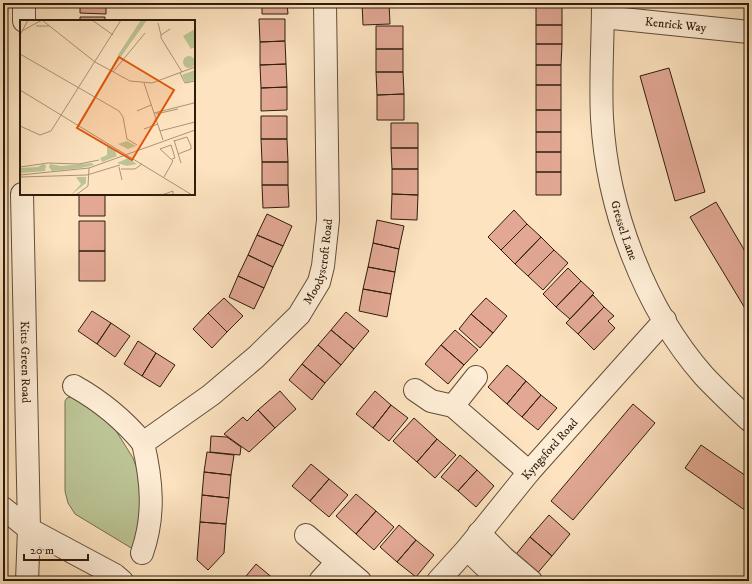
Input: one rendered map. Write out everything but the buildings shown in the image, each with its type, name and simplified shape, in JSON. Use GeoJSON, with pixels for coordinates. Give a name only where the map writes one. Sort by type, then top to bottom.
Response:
{"type":"FeatureCollection","features":[{"type":"Feature","properties":{"kind":"street"},"geometry":{"type":"LineString","coordinates":[[24,3],[24,20]]}},
{"type":"Feature","properties":{"kind":"street","name":"Moodyscroft Road"},"geometry":{"type":"LineString","coordinates":[[143,443],[211,395],[256,357],[299,315],[319,282],[323,266],[328,220],[325,3]]}},
{"type":"Feature","properties":{"kind":"street","name":"Kenrick Way"},"geometry":{"type":"LineString","coordinates":[[603,10],[749,32]]}},
{"type":"Feature","properties":{"kind":"street","name":"Gressel Lane"},"geometry":{"type":"LineString","coordinates":[[603,10],[602,118],[613,194],[634,259],[647,289],[682,348],[704,376],[749,420]]}},
{"type":"Feature","properties":{"kind":"street","name":"Kitts Green Road"},"geometry":{"type":"LineString","coordinates":[[22,195],[29,529],[27,581]]}},
{"type":"Feature","properties":{"kind":"street","name":"Kyngsford Road"},"geometry":{"type":"LineString","coordinates":[[438,581],[473,541],[529,472],[665,320]]}},
{"type":"Feature","properties":{"kind":"street"},"geometry":{"type":"LineString","coordinates":[[452,406],[476,377]]}},
{"type":"Feature","properties":{"kind":"street"},"geometry":{"type":"LineString","coordinates":[[74,386],[91,396],[117,415],[143,443],[152,494],[149,534],[142,553]]}},
{"type":"Feature","properties":{"kind":"street"},"geometry":{"type":"LineString","coordinates":[[415,390],[431,401],[452,406],[529,472]]}},
{"type":"Feature","properties":{"kind":"street"},"geometry":{"type":"LineString","coordinates":[[3,508],[29,529],[115,575],[122,581]]}},
{"type":"Feature","properties":{"kind":"street"},"geometry":{"type":"LineString","coordinates":[[306,535],[360,581]]}},
{"type":"Feature","properties":{"kind":"street"},"geometry":{"type":"LineString","coordinates":[[473,541],[500,581]]}},
{"type":"Feature","properties":{"kind":"street"},"geometry":{"type":"LineString","coordinates":[[473,541],[504,558],[531,581]]}},
{"type":"Feature","properties":{"kind":"street"},"geometry":{"type":"LineString","coordinates":[[320,581],[337,562]]}},
{"type":"Feature","properties":{"kind":"green space"},"geometry":{"type":"Polygon","coordinates":[[[71,397],[81,400],[113,426],[133,458],[139,474],[143,506],[133,549],[75,514],[68,503],[65,491],[65,401],[67,398],[71,397]]]}}]}
